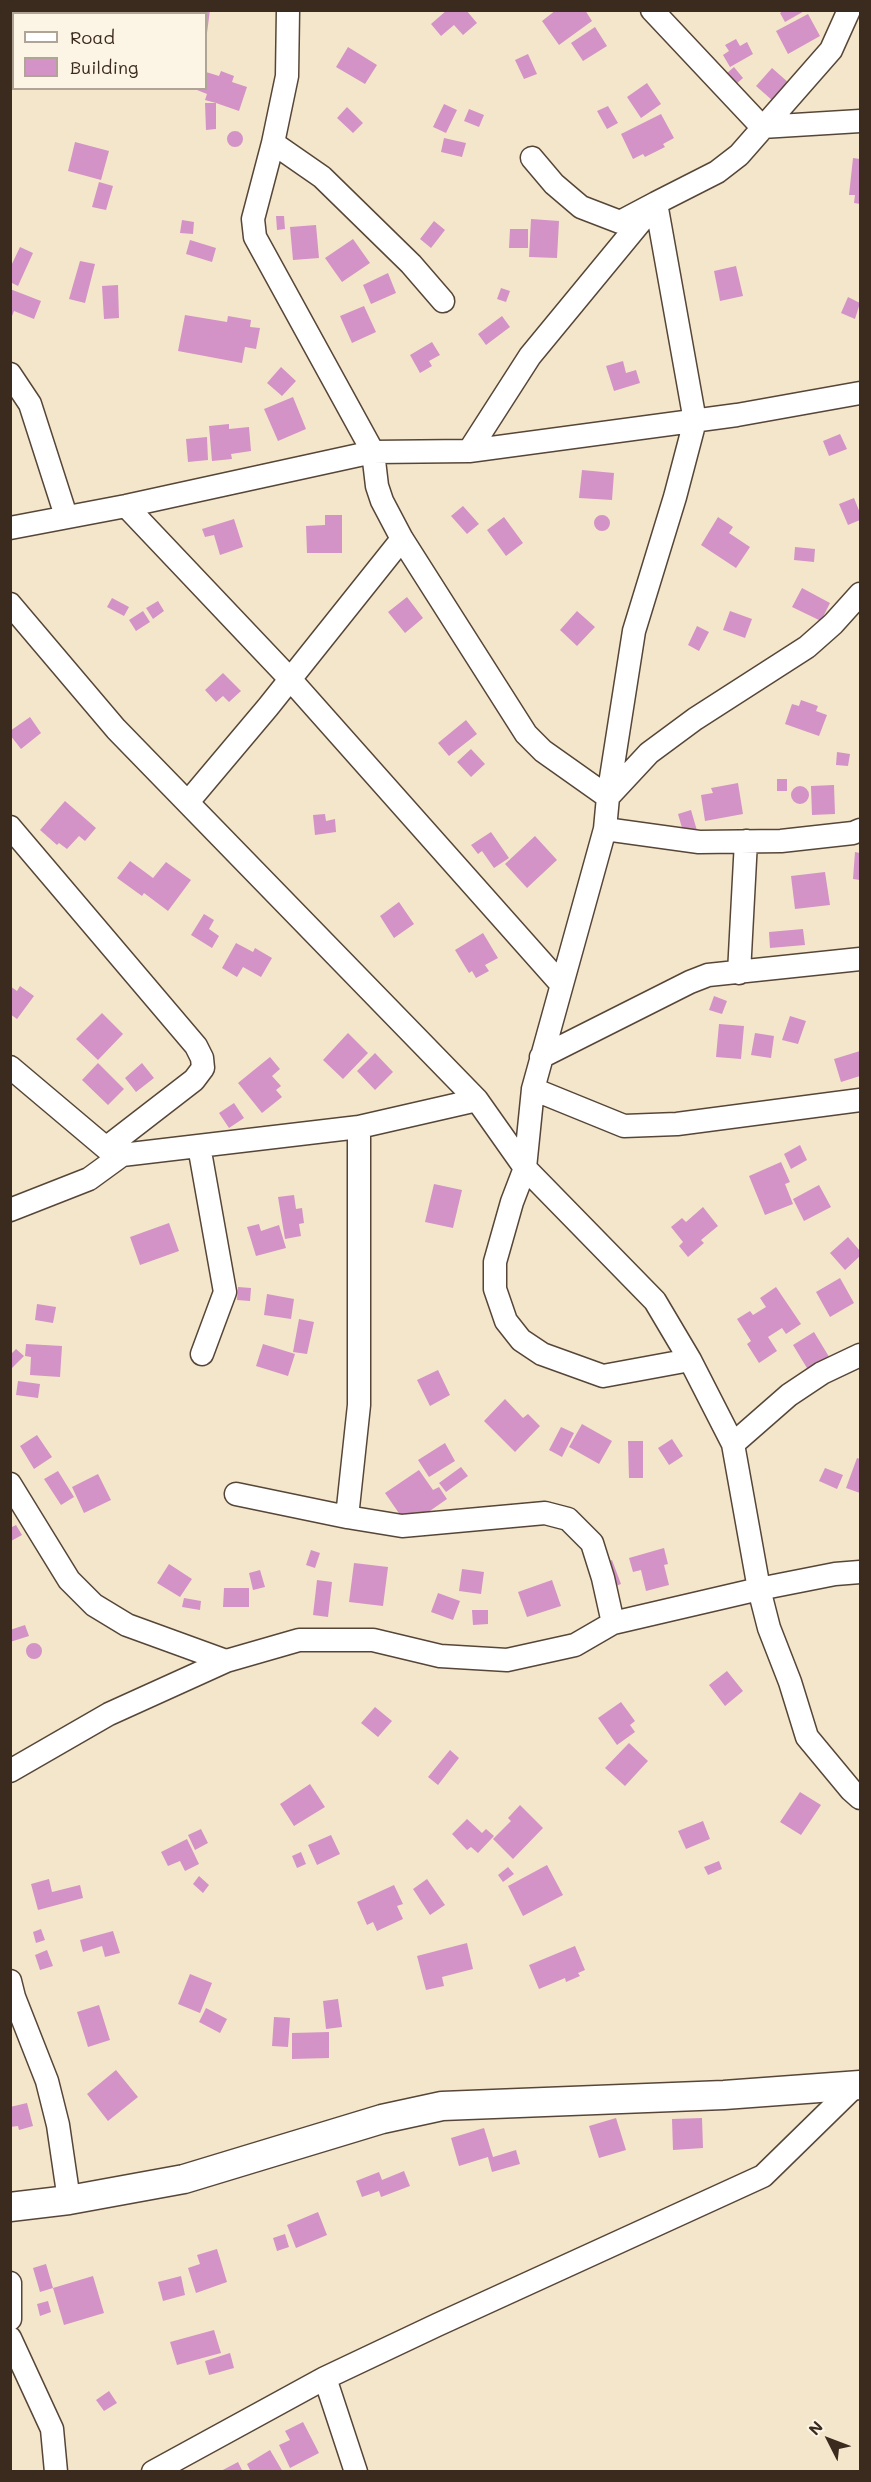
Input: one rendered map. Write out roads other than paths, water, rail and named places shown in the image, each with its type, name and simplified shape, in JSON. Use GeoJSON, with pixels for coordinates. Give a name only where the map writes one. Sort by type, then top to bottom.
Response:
{"type":"FeatureCollection","features":[{"type":"Feature","properties":{"kind":"street"},"geometry":{"type":"LineString","coordinates":[[288,10],[288,76],[253,219],[255,237],[373,452],[377,486],[382,501],[402,539],[526,734],[543,751],[608,797]]}},
{"type":"Feature","properties":{"kind":"street"},"geometry":{"type":"LineString","coordinates":[[652,10],[762,128]]}},
{"type":"Feature","properties":{"kind":"street"},"geometry":{"type":"LineString","coordinates":[[532,158],[554,184],[581,207],[620,222],[717,172],[739,155],[831,50],[849,10]]}},
{"type":"Feature","properties":{"kind":"street"},"geometry":{"type":"LineString","coordinates":[[762,128],[861,121]]}},
{"type":"Feature","properties":{"kind":"street"},"geometry":{"type":"LineString","coordinates":[[273,143],[322,177],[346,199],[411,264],[443,301]]}},
{"type":"Feature","properties":{"kind":"street"},"geometry":{"type":"LineString","coordinates":[[656,203],[695,421],[675,497],[634,631],[605,829],[533,1089],[525,1168],[512,1202],[495,1263],[495,1289],[506,1321],[521,1340],[542,1353],[603,1376],[690,1360]]}},
{"type":"Feature","properties":{"kind":"street"},"geometry":{"type":"LineString","coordinates":[[469,451],[530,356],[656,203]]}},
{"type":"Feature","properties":{"kind":"street"},"geometry":{"type":"LineString","coordinates":[[10,375],[30,404],[66,516]]}},
{"type":"Feature","properties":{"kind":"street"},"geometry":{"type":"LineString","coordinates":[[10,528],[126,506],[373,452],[469,451],[695,421],[861,393]]}},
{"type":"Feature","properties":{"kind":"street"},"geometry":{"type":"LineString","coordinates":[[126,506],[290,679],[561,984]]}},
{"type":"Feature","properties":{"kind":"street"},"geometry":{"type":"LineString","coordinates":[[188,802],[402,539]]}},
{"type":"Feature","properties":{"kind":"street"},"geometry":{"type":"LineString","coordinates":[[608,797],[649,753],[695,719],[807,647],[861,594]]}},
{"type":"Feature","properties":{"kind":"street"},"geometry":{"type":"LineString","coordinates":[[13,610],[116,729],[477,1100],[525,1168],[655,1300],[690,1360],[733,1444],[759,1589],[769,1628],[807,1737],[861,1798]]}},
{"type":"Feature","properties":{"kind":"street"},"geometry":{"type":"LineString","coordinates":[[10,827],[196,1046],[202,1058],[203,1068],[194,1080],[114,1152],[89,1179],[10,1210]]}},
{"type":"Feature","properties":{"kind":"street"},"geometry":{"type":"LineString","coordinates":[[605,829],[699,842],[781,840],[853,833],[861,830]]}},
{"type":"Feature","properties":{"kind":"street"},"geometry":{"type":"LineString","coordinates":[[738,973],[746,841]]}},
{"type":"Feature","properties":{"kind":"street"},"geometry":{"type":"LineString","coordinates":[[541,1057],[708,975],[861,959]]}},
{"type":"Feature","properties":{"kind":"street"},"geometry":{"type":"LineString","coordinates":[[10,1067],[114,1152],[199,1146],[359,1127],[477,1100]]}},
{"type":"Feature","properties":{"kind":"street"},"geometry":{"type":"LineString","coordinates":[[533,1089],[624,1126],[676,1124],[861,1100]]}},
{"type":"Feature","properties":{"kind":"street"},"geometry":{"type":"LineString","coordinates":[[347,1517],[359,1405],[359,1127]]}},
{"type":"Feature","properties":{"kind":"street"},"geometry":{"type":"LineString","coordinates":[[199,1146],[225,1292],[202,1354]]}},
{"type":"Feature","properties":{"kind":"street"},"geometry":{"type":"LineString","coordinates":[[733,1444],[789,1395],[822,1373],[861,1354]]}},
{"type":"Feature","properties":{"kind":"street"},"geometry":{"type":"LineString","coordinates":[[10,1484],[69,1580],[94,1605],[127,1625],[226,1661]]}},
{"type":"Feature","properties":{"kind":"street"},"geometry":{"type":"LineString","coordinates":[[236,1494],[402,1526],[544,1513],[568,1518],[592,1543],[613,1623]]}},
{"type":"Feature","properties":{"kind":"street"},"geometry":{"type":"LineString","coordinates":[[10,1771],[109,1714],[226,1661],[299,1640],[373,1640],[440,1656],[507,1660],[575,1645],[613,1623],[759,1589],[835,1574],[861,1572]]}},
{"type":"Feature","properties":{"kind":"street"},"geometry":{"type":"LineString","coordinates":[[10,1981],[14,1997],[47,2081],[58,2125],[69,2200]]}},
{"type":"Feature","properties":{"kind":"street"},"geometry":{"type":"LineString","coordinates":[[10,2206],[69,2200],[184,2179],[382,2119],[442,2106],[724,2095],[857,2086]]}},
{"type":"Feature","properties":{"kind":"street"},"geometry":{"type":"LineString","coordinates":[[153,2472],[326,2379],[437,2325],[763,2176],[857,2086]]}},
{"type":"Feature","properties":{"kind":"street"},"geometry":{"type":"LineString","coordinates":[[10,2283],[10,2319]]}},
{"type":"Feature","properties":{"kind":"street"},"geometry":{"type":"LineString","coordinates":[[10,2338],[52,2429],[56,2472]]}},
{"type":"Feature","properties":{"kind":"street"},"geometry":{"type":"LineString","coordinates":[[326,2379],[356,2472]]}}]}
